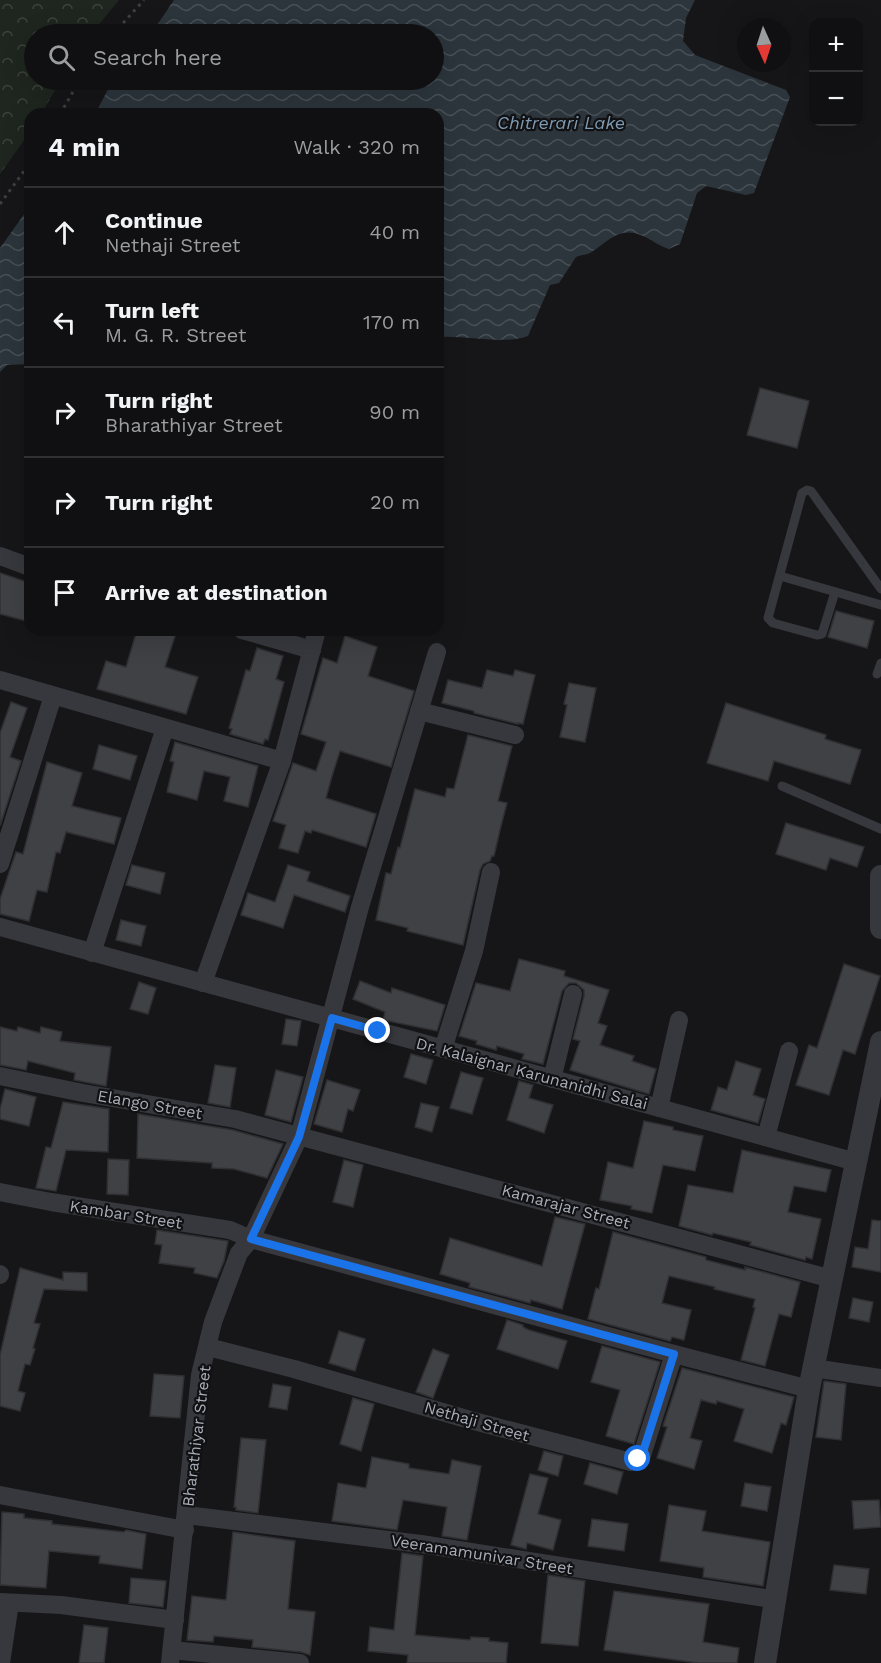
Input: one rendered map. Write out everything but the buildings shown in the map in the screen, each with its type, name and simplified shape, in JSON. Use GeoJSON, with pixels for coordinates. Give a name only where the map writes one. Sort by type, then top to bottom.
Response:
{"type":"FeatureCollection","features":[{"type":"Feature","properties":{"kind":"street"},"geometry":{"type":"LineString","coordinates":[[0,556],[24,565]]}},
{"type":"Feature","properties":{"kind":"street"},"geometry":{"type":"LineString","coordinates":[[263,636],[312,650]]}},
{"type":"Feature","properties":{"kind":"street"},"geometry":{"type":"LineString","coordinates":[[203,983],[282,761],[316,636]]}},
{"type":"Feature","properties":{"kind":"street","name":"Bharathiyar Street"},"geometry":{"type":"LineString","coordinates":[[171,1657],[200,1375],[213,1322],[239,1253],[251,1239],[299,1137],[360,907],[437,652]]}},
{"type":"Feature","properties":{"kind":"street"},"geometry":{"type":"LineString","coordinates":[[0,680],[282,761]]}},
{"type":"Feature","properties":{"kind":"street"},"geometry":{"type":"LineString","coordinates":[[0,864],[53,696]]}},
{"type":"Feature","properties":{"kind":"street"},"geometry":{"type":"LineString","coordinates":[[419,711],[515,735]]}},
{"type":"Feature","properties":{"kind":"street"},"geometry":{"type":"LineString","coordinates":[[92,953],[165,728]]}},
{"type":"Feature","properties":{"kind":"street"},"geometry":{"type":"LineString","coordinates":[[443,1049],[474,951],[491,872]]}},
{"type":"Feature","properties":{"kind":"street"},"geometry":{"type":"LineString","coordinates":[[881,876],[881,928]]}},
{"type":"Feature","properties":{"kind":"street","name":"Dr. Kalaignar Karunanidhi Salai"},"geometry":{"type":"LineString","coordinates":[[0,927],[856,1162]]}},
{"type":"Feature","properties":{"kind":"street"},"geometry":{"type":"LineString","coordinates":[[552,1079],[573,994]]}},
{"type":"Feature","properties":{"kind":"street"},"geometry":{"type":"LineString","coordinates":[[659,1108],[679,1020]]}},
{"type":"Feature","properties":{"kind":"street"},"geometry":{"type":"LineString","coordinates":[[765,1663],[777,1600],[811,1378],[856,1162],[879,1066],[881,1042]]}},
{"type":"Feature","properties":{"kind":"street"},"geometry":{"type":"LineString","coordinates":[[766,1137],[789,1052]]}},
{"type":"Feature","properties":{"kind":"street","name":"Elango Street"},"geometry":{"type":"LineString","coordinates":[[0,1076],[235,1119],[299,1137]]}},
{"type":"Feature","properties":{"kind":"street","name":"Kamarajar Street"},"geometry":{"type":"LineString","coordinates":[[299,1137],[832,1279]]}},
{"type":"Feature","properties":{"kind":"street","name":"Kambar Street"},"geometry":{"type":"LineString","coordinates":[[0,1192],[230,1230],[251,1239],[674,1354],[811,1378],[881,1378]]}},
{"type":"Feature","properties":{"kind":"street","name":"Nethaji Street"},"geometry":{"type":"LineString","coordinates":[[208,1347],[631,1462],[642,1455],[674,1354]]}},
{"type":"Feature","properties":{"kind":"street","name":"Veeramamunivar Street"},"geometry":{"type":"LineString","coordinates":[[0,1495],[186,1522],[421,1544],[777,1600]]}},
{"type":"Feature","properties":{"kind":"street"},"geometry":{"type":"LineString","coordinates":[[1,1663],[5,1603],[61,1605],[175,1620]]}},
{"type":"Feature","properties":{"kind":"street"},"geometry":{"type":"LineString","coordinates":[[171,1657],[300,1663]]}},
{"type":"Feature","properties":{"kind":"lane"},"geometry":{"type":"LineString","coordinates":[[835,592],[822,634],[817,635],[770,621],[768,615],[802,493],[809,490],[881,589]]}},
{"type":"Feature","properties":{"kind":"lane"},"geometry":{"type":"LineString","coordinates":[[780,576],[881,605]]}},
{"type":"Feature","properties":{"kind":"lane"},"geometry":{"type":"LineString","coordinates":[[876,674],[881,663]]}},
{"type":"Feature","properties":{"kind":"lane"},"geometry":{"type":"LineString","coordinates":[[782,786],[881,829]]}},
{"type":"Feature","properties":{"kind":"path"},"geometry":{"type":"LineString","coordinates":[[122,24],[144,0]]}},
{"type":"Feature","properties":{"kind":"path"},"geometry":{"type":"LineString","coordinates":[[64,108],[74,90]]}},
{"type":"Feature","properties":{"kind":"path"},"geometry":{"type":"LineString","coordinates":[[0,204],[24,172]]}},
{"type":"Feature","properties":{"kind":"green space"},"geometry":{"type":"Polygon","coordinates":[[[0,0],[119,0],[99,24],[24,24],[24,90],[55,90],[45,108],[24,108],[24,140],[0,174],[0,0]]]}},
{"type":"Feature","properties":{"kind":"water","name":"Chitrerari Lake"},"geometry":{"type":"Polygon","coordinates":[[[174,0],[695,0],[686,18],[683,41],[695,55],[786,90],[790,97],[754,193],[746,195],[706,186],[697,193],[680,244],[669,249],[643,236],[627,233],[614,237],[590,253],[576,257],[559,283],[550,285],[528,336],[508,340],[444,337],[444,108],[98,108],[108,90],[444,90],[444,24],[158,24],[174,0]]]}},
{"type":"Feature","properties":{"kind":"water"},"geometry":{"type":"Polygon","coordinates":[[[24,214],[24,364],[7,365],[0,372],[0,248],[24,214]]]}},
{"type":"Feature","properties":{"kind":"route"},"geometry":{"type":"LineString","coordinates":[[378,1031],[332,1018],[299,1137],[251,1239],[674,1354],[642,1455],[638,1459]]}}]}
